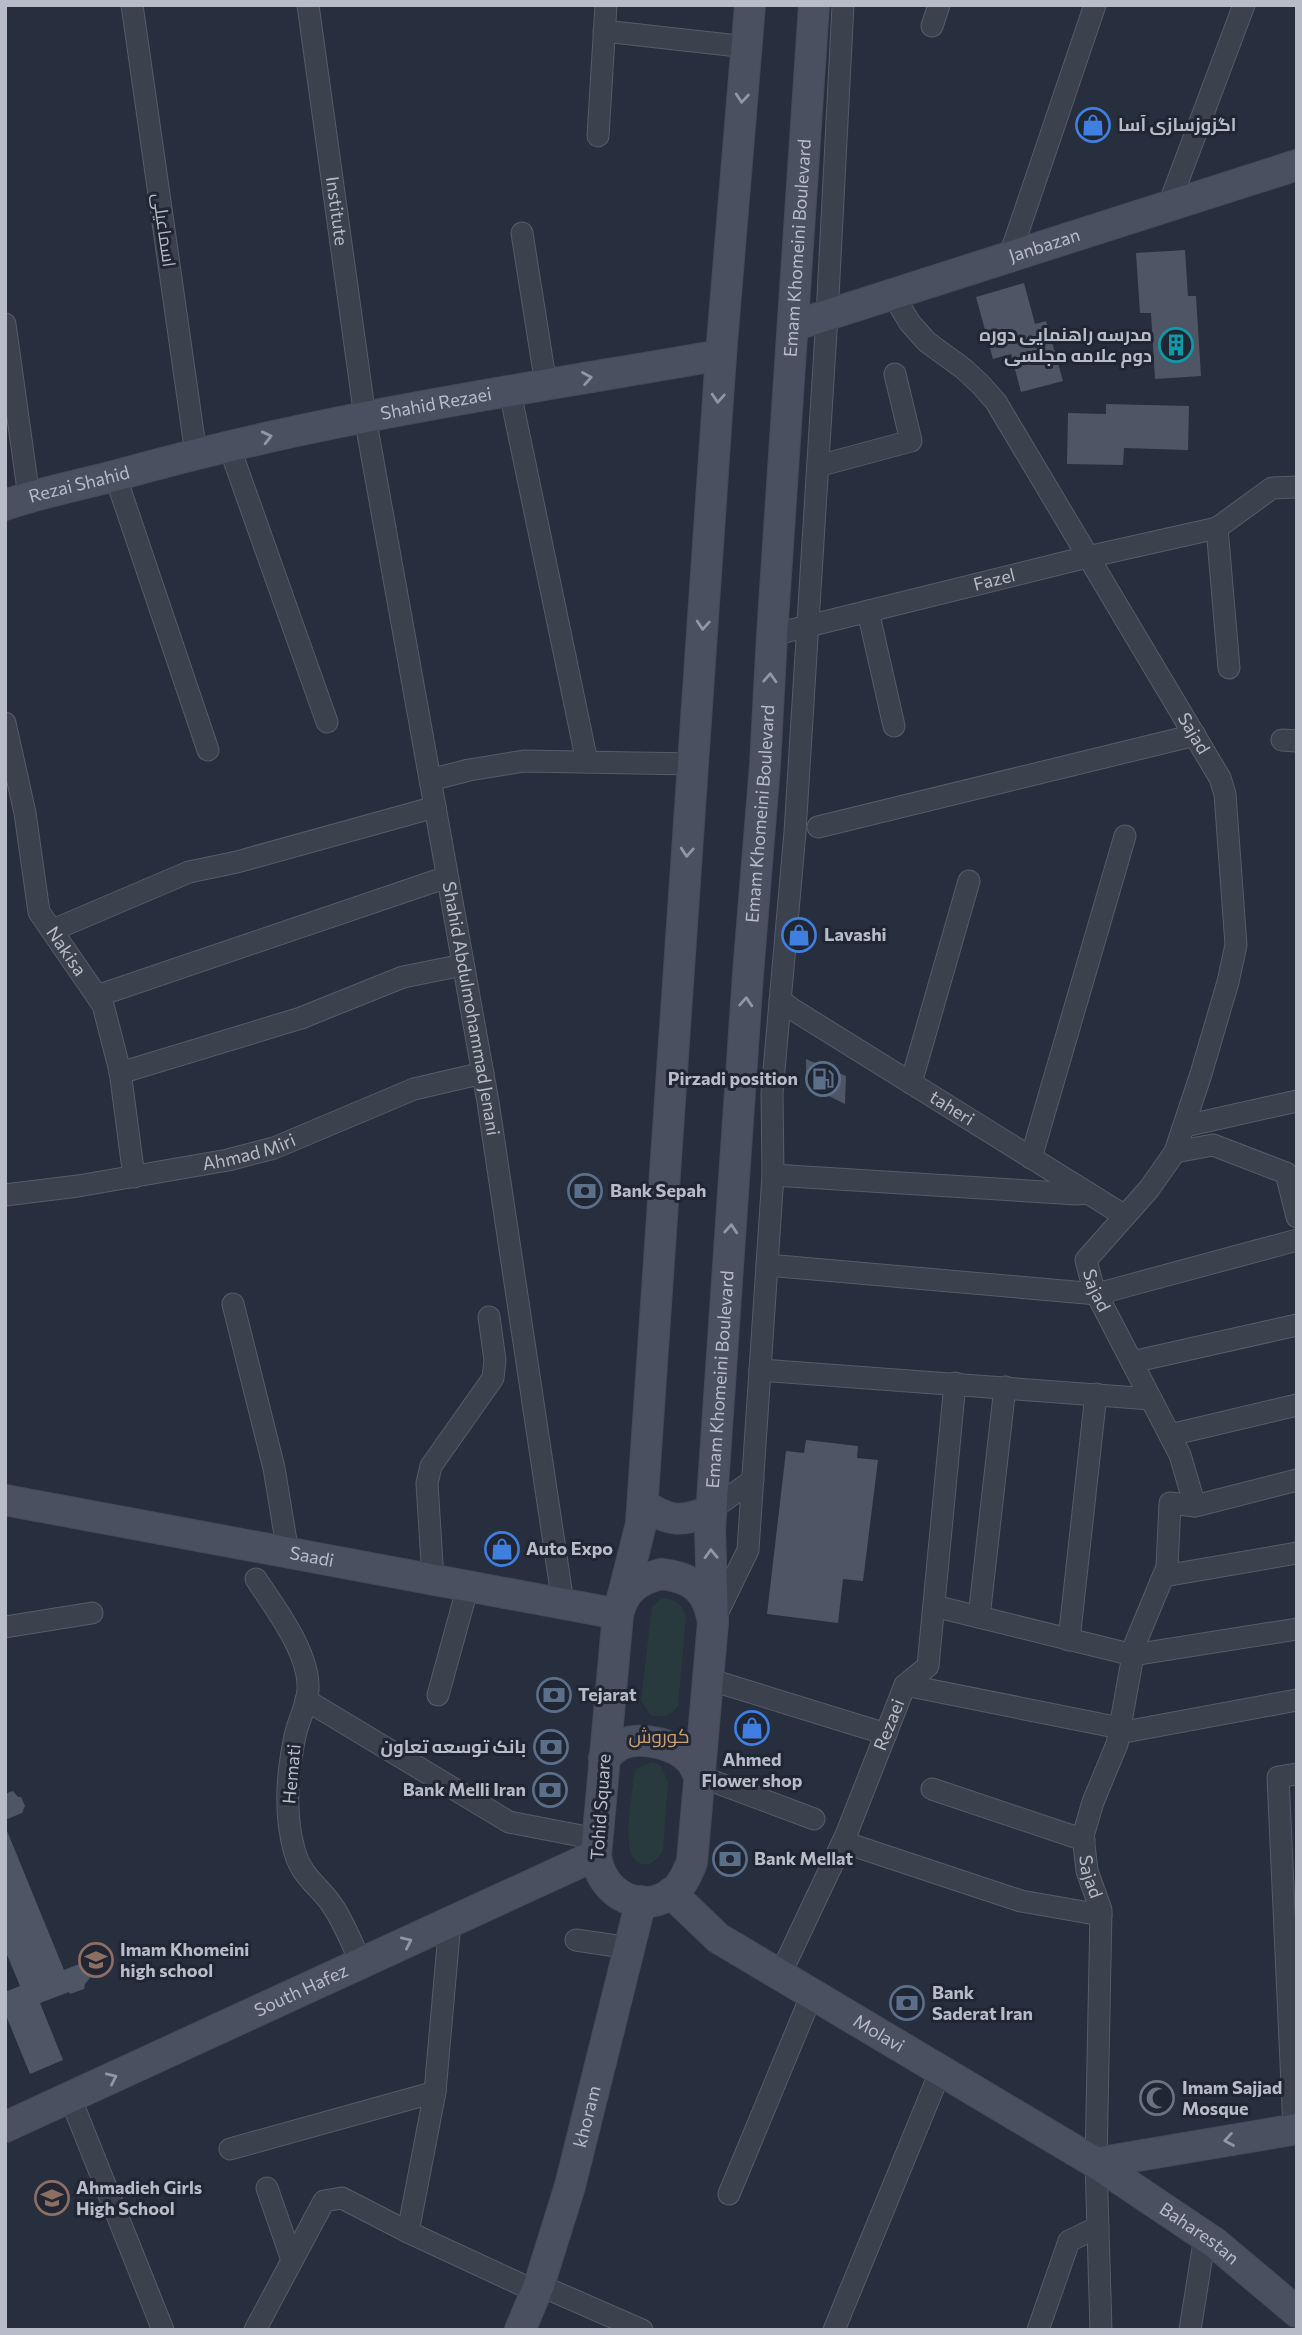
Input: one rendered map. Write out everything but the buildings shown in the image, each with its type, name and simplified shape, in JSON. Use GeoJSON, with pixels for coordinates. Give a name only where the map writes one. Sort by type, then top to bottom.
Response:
{"type":"FeatureCollection","features":[{"type":"Feature","properties":{"kind":"main road"},"geometry":{"type":"LineString","coordinates":[[620,1606],[641,1524],[643,1504],[721,355],[750,5]]}},
{"type":"Feature","properties":{"kind":"main road","name":"Emam Khomeini Boulevard"},"geometry":{"type":"LineString","coordinates":[[713,1622],[711,1510],[765,765],[814,5]]}},
{"type":"Feature","properties":{"kind":"main road","name":"Janbazan"},"geometry":{"type":"LineString","coordinates":[[793,326],[1297,165]]}},
{"type":"Feature","properties":{"kind":"main road","name":"Shahid Rezaei"},"geometry":{"type":"LineString","coordinates":[[196,454],[290,431],[721,355]]}},
{"type":"Feature","properties":{"kind":"main road","name":"Rezai Shahid"},"geometry":{"type":"LineString","coordinates":[[17,501],[196,454]]}},
{"type":"Feature","properties":{"kind":"main road","name":"Saadi"},"geometry":{"type":"LineString","coordinates":[[5,1500],[563,1603],[620,1606]]}},
{"type":"Feature","properties":{"kind":"main road"},"geometry":{"type":"LineString","coordinates":[[643,1504],[662,1516],[680,1519],[711,1510]]}},
{"type":"Feature","properties":{"kind":"main road"},"geometry":{"type":"LineString","coordinates":[[620,1606],[632,1586],[645,1578],[661,1574],[677,1576],[691,1582],[702,1593],[710,1606],[713,1622],[692,1861],[686,1877],[671,1893],[663,1898],[641,1901]]}},
{"type":"Feature","properties":{"kind":"main road","name":"Tohid Square"},"geometry":{"type":"LineString","coordinates":[[620,1606],[596,1847],[597,1869],[617,1894],[641,1901]]}},
{"type":"Feature","properties":{"kind":"main road"},"geometry":{"type":"LineString","coordinates":[[609,1703],[626,1722],[656,1731],[673,1731],[687,1727],[705,1710]]}},
{"type":"Feature","properties":{"kind":"main road"},"geometry":{"type":"LineString","coordinates":[[604,1758],[612,1750],[626,1743],[654,1742],[684,1754],[699,1776]]}},
{"type":"Feature","properties":{"kind":"main road","name":"South Hafez"},"geometry":{"type":"LineString","coordinates":[[5,2127],[450,1922],[596,1847]]}},
{"type":"Feature","properties":{"kind":"main road","name":"Molavi"},"geometry":{"type":"LineString","coordinates":[[671,1893],[718,1938],[1096,2163]]}},
{"type":"Feature","properties":{"kind":"main road","name":"khoram"},"geometry":{"type":"LineString","coordinates":[[520,2330],[538,2289],[570,2186],[641,1901]]}},
{"type":"Feature","properties":{"kind":"main road"},"geometry":{"type":"LineString","coordinates":[[1096,2163],[1295,2129]]}},
{"type":"Feature","properties":{"kind":"main road","name":"Baharestan"},"geometry":{"type":"LineString","coordinates":[[1096,2163],[1205,2236],[1297,2312]]}},
{"type":"Feature","properties":{"kind":"street","name":"اسماعیلی"},"geometry":{"type":"LineString","coordinates":[[132,5],[196,454]]}},
{"type":"Feature","properties":{"kind":"street","name":"Institute"},"geometry":{"type":"LineString","coordinates":[[308,5],[365,417]]}},
{"type":"Feature","properties":{"kind":"street"},"geometry":{"type":"LineString","coordinates":[[598,136],[606,5]]}},
{"type":"Feature","properties":{"kind":"street"},"geometry":{"type":"LineString","coordinates":[[713,1622],[748,1550],[773,1175],[772,1093],[799,771],[843,5]]}},
{"type":"Feature","properties":{"kind":"street"},"geometry":{"type":"LineString","coordinates":[[932,26],[939,5]]}},
{"type":"Feature","properties":{"kind":"street"},"geometry":{"type":"LineString","coordinates":[[1009,258],[1096,5]]}},
{"type":"Feature","properties":{"kind":"street"},"geometry":{"type":"LineString","coordinates":[[1168,207],[1244,5]]}},
{"type":"Feature","properties":{"kind":"street"},"geometry":{"type":"LineString","coordinates":[[604,32],[747,47]]}},
{"type":"Feature","properties":{"kind":"street"},"geometry":{"type":"LineString","coordinates":[[522,233],[546,385]]}},
{"type":"Feature","properties":{"kind":"street","name":"Sajad"},"geometry":{"type":"LineString","coordinates":[[893,295],[910,323],[928,342],[964,369],[996,402],[1195,735],[1220,778],[1224,794],[1236,945],[1228,982],[1175,1152],[1163,1171],[1086,1260],[1093,1287],[1180,1455],[1195,1506],[1170,1503],[1167,1567],[1135,1644],[1117,1744],[1093,1802],[1084,1840],[1087,1871],[1101,1915],[1096,2163],[1101,2330]]}},
{"type":"Feature","properties":{"kind":"street"},"geometry":{"type":"LineString","coordinates":[[5,324],[17,501]]}},
{"type":"Feature","properties":{"kind":"street"},"geometry":{"type":"LineString","coordinates":[[818,466],[911,441],[895,374]]}},
{"type":"Feature","properties":{"kind":"street"},"geometry":{"type":"LineString","coordinates":[[510,391],[587,762]]}},
{"type":"Feature","properties":{"kind":"street","name":"Shahid Abdulmohammad Jenani"},"geometry":{"type":"LineString","coordinates":[[365,417],[483,1073],[563,1603]]}},
{"type":"Feature","properties":{"kind":"street"},"geometry":{"type":"LineString","coordinates":[[229,446],[327,722]]}},
{"type":"Feature","properties":{"kind":"street"},"geometry":{"type":"LineString","coordinates":[[115,475],[208,750]]}},
{"type":"Feature","properties":{"kind":"street"},"geometry":{"type":"LineString","coordinates":[[1229,668],[1217,528],[1272,488],[1297,487]]}},
{"type":"Feature","properties":{"kind":"street","name":"Fazel"},"geometry":{"type":"LineString","coordinates":[[772,635],[1089,556],[1217,528]]}},
{"type":"Feature","properties":{"kind":"street"},"geometry":{"type":"LineString","coordinates":[[868,611],[894,726]]}},
{"type":"Feature","properties":{"kind":"street","name":"Nakisa"},"geometry":{"type":"LineString","coordinates":[[5,723],[9,757],[25,813],[39,912],[103,1005],[120,1073],[134,1177]]}},
{"type":"Feature","properties":{"kind":"street"},"geometry":{"type":"LineString","coordinates":[[818,827],[1195,735]]}},
{"type":"Feature","properties":{"kind":"street"},"geometry":{"type":"LineString","coordinates":[[430,780],[524,761],[693,764]]}},
{"type":"Feature","properties":{"kind":"street"},"geometry":{"type":"LineString","coordinates":[[765,765],[799,771]]}},
{"type":"Feature","properties":{"kind":"street"},"geometry":{"type":"LineString","coordinates":[[53,930],[189,872],[237,862],[435,807]]}},
{"type":"Feature","properties":{"kind":"street"},"geometry":{"type":"LineString","coordinates":[[1031,1158],[1125,836]]}},
{"type":"Feature","properties":{"kind":"street"},"geometry":{"type":"LineString","coordinates":[[97,996],[447,877]]}},
{"type":"Feature","properties":{"kind":"street"},"geometry":{"type":"LineString","coordinates":[[911,1083],[969,881]]}},
{"type":"Feature","properties":{"kind":"street"},"geometry":{"type":"LineString","coordinates":[[120,1073],[301,1018],[403,977],[463,965]]}},
{"type":"Feature","properties":{"kind":"street","name":"taheri"},"geometry":{"type":"LineString","coordinates":[[780,1000],[1125,1216]]}},
{"type":"Feature","properties":{"kind":"street","name":"Ahmad Miri"},"geometry":{"type":"LineString","coordinates":[[5,1195],[134,1177],[229,1160],[274,1148],[414,1089],[483,1073]]}},
{"type":"Feature","properties":{"kind":"street"},"geometry":{"type":"LineString","coordinates":[[1185,1126],[1297,1101]]}},
{"type":"Feature","properties":{"kind":"street"},"geometry":{"type":"LineString","coordinates":[[1175,1152],[1213,1145],[1286,1173],[1297,1217]]}},
{"type":"Feature","properties":{"kind":"street"},"geometry":{"type":"LineString","coordinates":[[773,1175],[1088,1193]]}},
{"type":"Feature","properties":{"kind":"street"},"geometry":{"type":"LineString","coordinates":[[767,1265],[1097,1294],[1297,1240]]}},
{"type":"Feature","properties":{"kind":"street"},"geometry":{"type":"LineString","coordinates":[[233,1304],[274,1468],[288,1553]]}},
{"type":"Feature","properties":{"kind":"street"},"geometry":{"type":"LineString","coordinates":[[433,1579],[426,1483],[431,1465],[493,1378],[495,1360],[489,1317]]}},
{"type":"Feature","properties":{"kind":"street"},"geometry":{"type":"LineString","coordinates":[[1132,1362],[1297,1325]]}},
{"type":"Feature","properties":{"kind":"street"},"geometry":{"type":"LineString","coordinates":[[760,1370],[1151,1399]]}},
{"type":"Feature","properties":{"kind":"street","name":"Rezaei"},"geometry":{"type":"LineString","coordinates":[[780,1975],[843,1842],[905,1685],[928,1666],[955,1383]]}},
{"type":"Feature","properties":{"kind":"street"},"geometry":{"type":"LineString","coordinates":[[979,1617],[1004,1387]]}},
{"type":"Feature","properties":{"kind":"street"},"geometry":{"type":"LineString","coordinates":[[1069,1640],[1096,1394]]}},
{"type":"Feature","properties":{"kind":"street"},"geometry":{"type":"LineString","coordinates":[[1170,1435],[1297,1405]]}},
{"type":"Feature","properties":{"kind":"street"},"geometry":{"type":"LineString","coordinates":[[711,1510],[753,1480]]}},
{"type":"Feature","properties":{"kind":"street"},"geometry":{"type":"LineString","coordinates":[[1195,1506],[1297,1480]]}},
{"type":"Feature","properties":{"kind":"street"},"geometry":{"type":"LineString","coordinates":[[1164,1576],[1297,1553]]}},
{"type":"Feature","properties":{"kind":"street","name":"Hemati"},"geometry":{"type":"LineString","coordinates":[[256,1580],[294,1640],[305,1668],[308,1689],[295,1734],[288,1804],[296,1855],[311,1883],[332,1905],[361,1963]]}},
{"type":"Feature","properties":{"kind":"street"},"geometry":{"type":"LineString","coordinates":[[438,1695],[468,1586]]}},
{"type":"Feature","properties":{"kind":"street"},"geometry":{"type":"LineString","coordinates":[[934,1606],[1133,1655],[1297,1629]]}},
{"type":"Feature","properties":{"kind":"street"},"geometry":{"type":"LineString","coordinates":[[5,1627],[93,1613]]}},
{"type":"Feature","properties":{"kind":"street"},"geometry":{"type":"LineString","coordinates":[[708,1679],[886,1734]]}},
{"type":"Feature","properties":{"kind":"street"},"geometry":{"type":"LineString","coordinates":[[905,1685],[1119,1731],[1297,1700]]}},
{"type":"Feature","properties":{"kind":"street"},"geometry":{"type":"LineString","coordinates":[[306,1700],[509,1822],[596,1847]]}},
{"type":"Feature","properties":{"kind":"street"},"geometry":{"type":"LineString","coordinates":[[1295,2129],[1278,1777],[1297,1774]]}},
{"type":"Feature","properties":{"kind":"street"},"geometry":{"type":"LineString","coordinates":[[699,1776],[814,1819]]}},
{"type":"Feature","properties":{"kind":"street"},"geometry":{"type":"LineString","coordinates":[[932,1789],[1084,1840]]}},
{"type":"Feature","properties":{"kind":"street"},"geometry":{"type":"LineString","coordinates":[[843,1842],[1021,1901],[1101,1915]]}},
{"type":"Feature","properties":{"kind":"street"},"geometry":{"type":"LineString","coordinates":[[408,2232],[435,2092],[450,1922]]}},
{"type":"Feature","properties":{"kind":"street"},"geometry":{"type":"LineString","coordinates":[[576,1940],[630,1948]]}},
{"type":"Feature","properties":{"kind":"street"},"geometry":{"type":"LineString","coordinates":[[729,2194],[812,1994]]}},
{"type":"Feature","properties":{"kind":"street"},"geometry":{"type":"LineString","coordinates":[[834,2330],[940,2072]]}},
{"type":"Feature","properties":{"kind":"street"},"geometry":{"type":"LineString","coordinates":[[230,2149],[435,2092]]}},
{"type":"Feature","properties":{"kind":"street"},"geometry":{"type":"LineString","coordinates":[[70,2097],[163,2330]]}},
{"type":"Feature","properties":{"kind":"street"},"geometry":{"type":"LineString","coordinates":[[267,2188],[292,2260]]}},
{"type":"Feature","properties":{"kind":"street"},"geometry":{"type":"LineString","coordinates":[[255,2330],[324,2201],[342,2198],[408,2232],[538,2289],[642,2330]]}},
{"type":"Feature","properties":{"kind":"street"},"geometry":{"type":"LineString","coordinates":[[1038,2330],[1069,2241],[1098,2227]]}},
{"type":"Feature","properties":{"kind":"street"},"geometry":{"type":"LineString","coordinates":[[1190,2330],[1205,2236]]}},
{"type":"Feature","properties":{"kind":"shaded area"},"geometry":{"type":"Polygon","coordinates":[[[662,1598],[677,1603],[686,1616],[678,1706],[669,1714],[659,1716],[650,1715],[641,1700],[652,1607],[662,1598]]]}},
{"type":"Feature","properties":{"kind":"shaded area"},"geometry":{"type":"Polygon","coordinates":[[[652,1762],[660,1765],[668,1781],[663,1850],[652,1863],[642,1864],[635,1860],[630,1851],[630,1810],[636,1769],[652,1762]]]}},
{"type":"Feature","properties":{"kind":"place","name":"اگزوزسازی آسا"},"geometry":{"type":"Point","coordinates":[1093,125]}},
{"type":"Feature","properties":{"kind":"place","name":"مدرسه راهنمایی دوره دوم علامه مجلسی"},"geometry":{"type":"Point","coordinates":[1176,345]}},
{"type":"Feature","properties":{"kind":"place","name":"Lavashi"},"geometry":{"type":"Point","coordinates":[799,935]}},
{"type":"Feature","properties":{"kind":"place","name":"Pirzadi position"},"geometry":{"type":"Point","coordinates":[823,1079]}},
{"type":"Feature","properties":{"kind":"place","name":"Bank Sepah"},"geometry":{"type":"Point","coordinates":[585,1191]}},
{"type":"Feature","properties":{"kind":"place","name":"Auto Expo"},"geometry":{"type":"Point","coordinates":[502,1549]}},
{"type":"Feature","properties":{"kind":"place","name":"Tejarat"},"geometry":{"type":"Point","coordinates":[554,1695]}},
{"type":"Feature","properties":{"kind":"place","name":"Ahmed Flower shop"},"geometry":{"type":"Point","coordinates":[752,1728]}},
{"type":"Feature","properties":{"kind":"place","name":"بانک توسعه تعاون"},"geometry":{"type":"Point","coordinates":[551,1747]}},
{"type":"Feature","properties":{"kind":"place","name":"Bank Melli Iran"},"geometry":{"type":"Point","coordinates":[550,1790]}},
{"type":"Feature","properties":{"kind":"place","name":"Bank Mellat"},"geometry":{"type":"Point","coordinates":[730,1859]}},
{"type":"Feature","properties":{"kind":"place","name":"Imam Khomeini high school"},"geometry":{"type":"Point","coordinates":[96,1960]}},
{"type":"Feature","properties":{"kind":"place","name":"Bank Saderat Iran"},"geometry":{"type":"Point","coordinates":[907,2003]}},
{"type":"Feature","properties":{"kind":"place","name":"Imam Sajjad Mosque"},"geometry":{"type":"Point","coordinates":[1157,2098]}},
{"type":"Feature","properties":{"kind":"place","name":"Ahmadieh Girls High School"},"geometry":{"type":"Point","coordinates":[52,2198]}},
{"type":"Feature","properties":{"kind":"district","name":"کوروش"},"geometry":{"type":"Point","coordinates":[659,1736]}}]}
